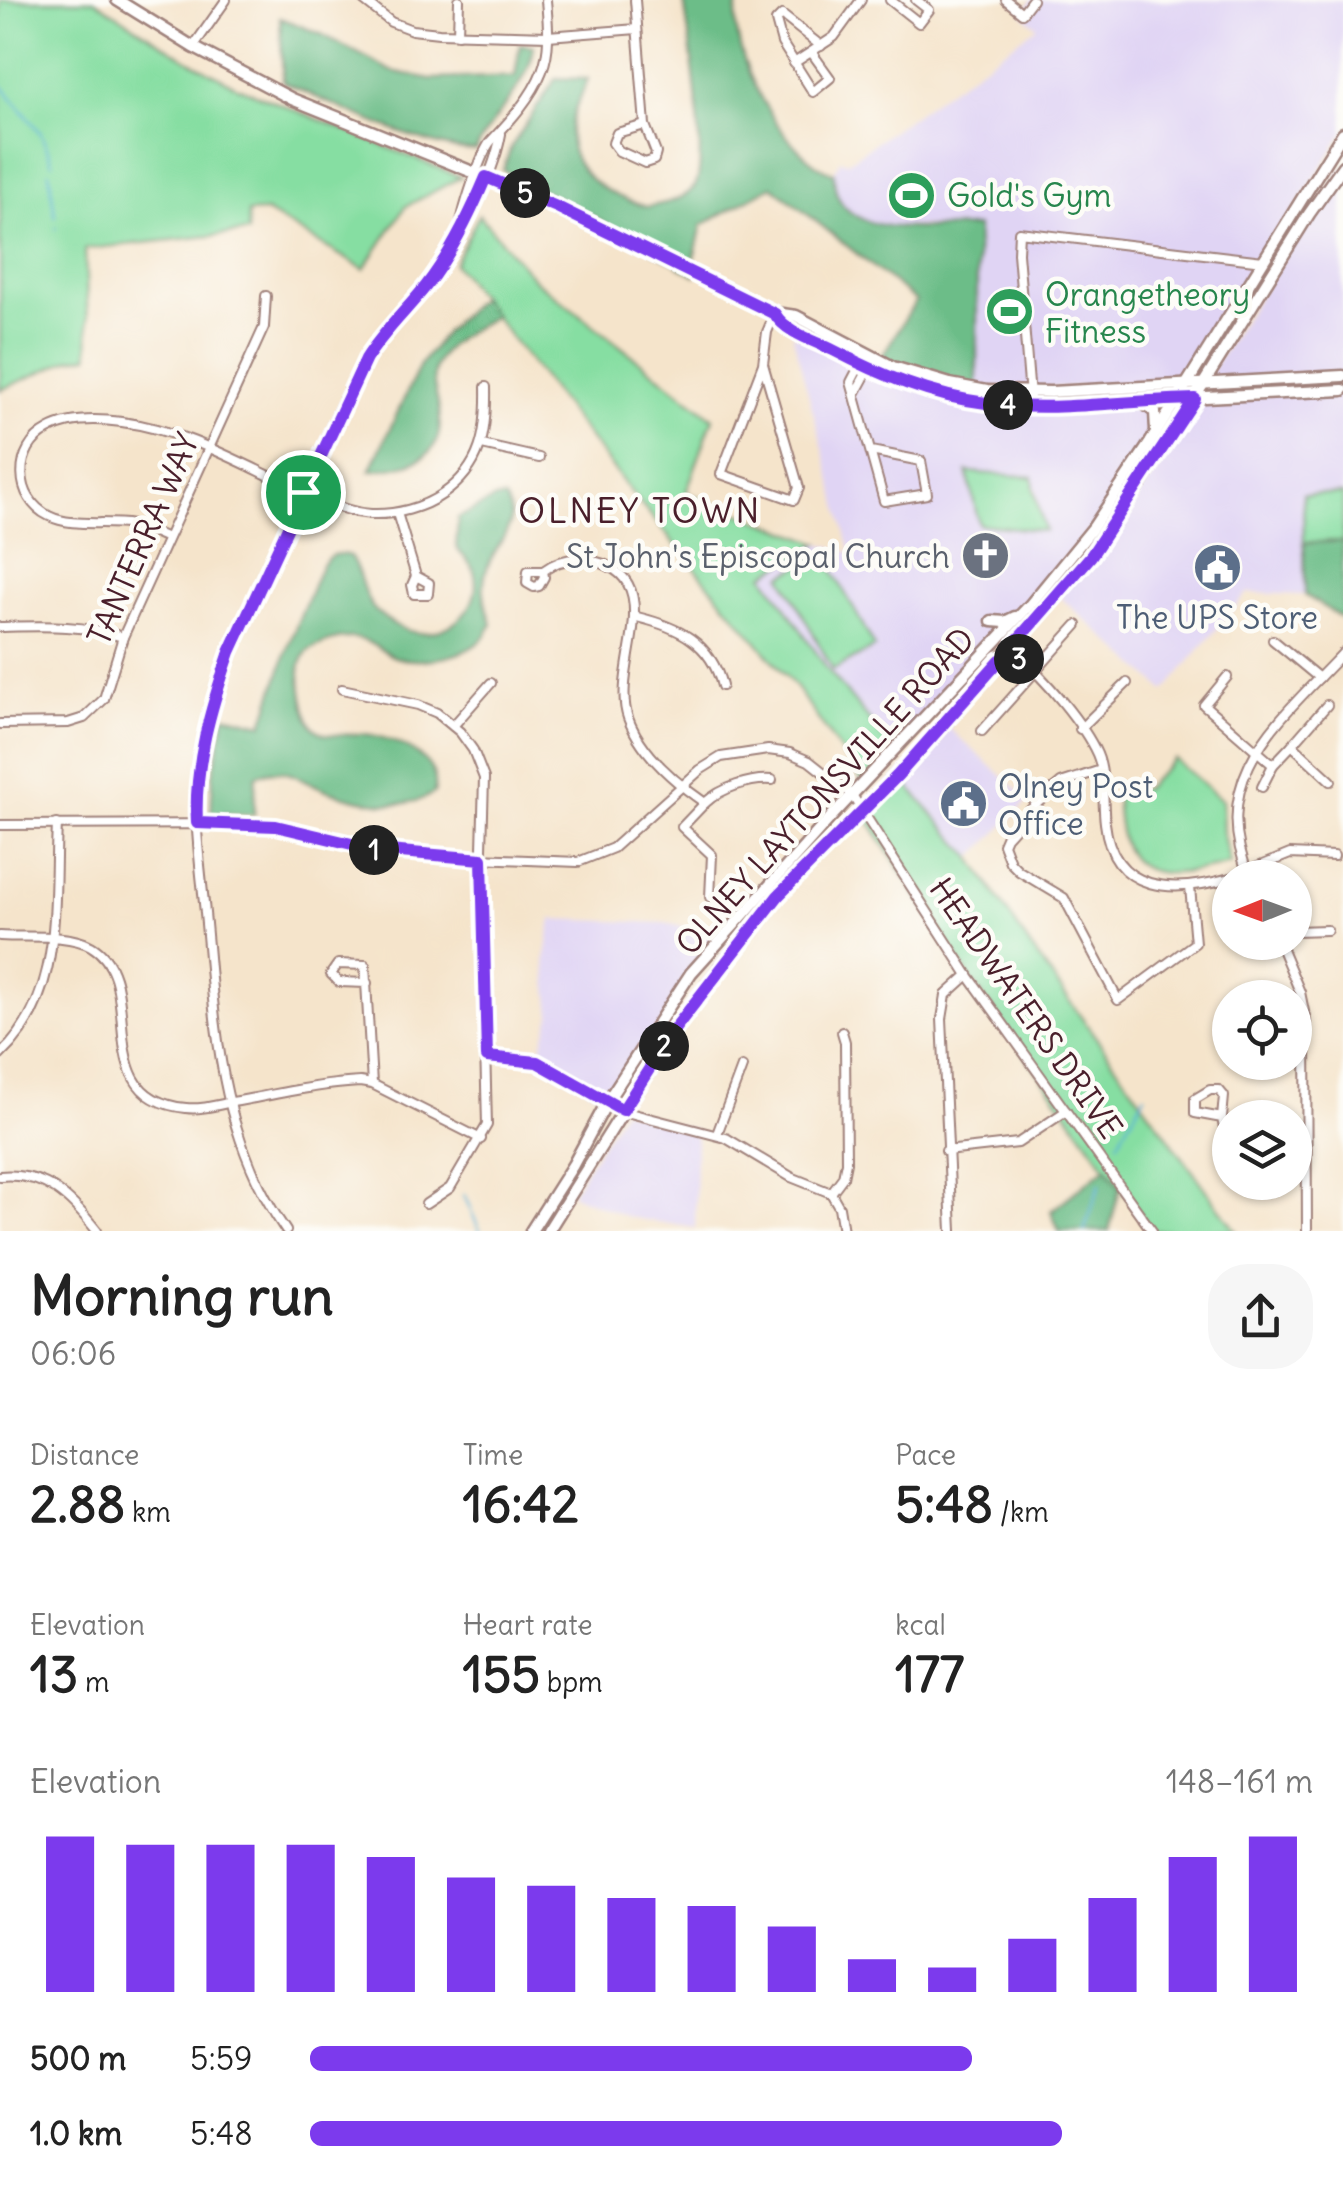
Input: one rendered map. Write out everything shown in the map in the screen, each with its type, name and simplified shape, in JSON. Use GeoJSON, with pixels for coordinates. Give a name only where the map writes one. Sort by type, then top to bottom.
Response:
{"type":"FeatureCollection","features":[{"type":"Feature","properties":{"kind":"main road"},"geometry":{"type":"LineString","coordinates":[[116,0],[193,47],[292,98],[559,208],[775,314],[786,326],[867,361],[950,384],[1030,393],[1343,376]]}},
{"type":"Feature","properties":{"kind":"main road","name":"OLNEY LAYTONSVILLE ROAD"},"geometry":{"type":"LineString","coordinates":[[531,1231],[608,1100],[691,973],[1021,614],[1093,528],[1343,133]]}},
{"type":"Feature","properties":{"kind":"main road","name":"OLNEY LAYTONSVILLE ROAD"},"geometry":{"type":"LineString","coordinates":[[548,1231],[676,1027],[720,966],[778,896],[863,812],[1091,556],[1343,166]]}},
{"type":"Feature","properties":{"kind":"main road"},"geometry":{"type":"LineString","coordinates":[[1225,349],[1222,373],[1239,380]]}},
{"type":"Feature","properties":{"kind":"main road"},"geometry":{"type":"LineString","coordinates":[[867,361],[890,377],[986,404],[1028,406],[1343,390]]}},
{"type":"Feature","properties":{"kind":"main road"},"geometry":{"type":"LineString","coordinates":[[1140,401],[1156,412],[1156,434]]}},
{"type":"Feature","properties":{"kind":"main road"},"geometry":{"type":"LineString","coordinates":[[992,621],[1004,622],[1021,614]]}},
{"type":"Feature","properties":{"kind":"main road"},"geometry":{"type":"LineString","coordinates":[[1000,660],[1028,665]]}},
{"type":"Feature","properties":{"kind":"street"},"geometry":{"type":"LineString","coordinates":[[193,47],[226,0]]}},
{"type":"Feature","properties":{"kind":"street"},"geometry":{"type":"LineString","coordinates":[[363,0],[391,22],[412,30],[548,36],[637,29]]}},
{"type":"Feature","properties":{"kind":"street"},"geometry":{"type":"LineString","coordinates":[[458,34],[459,0]]}},
{"type":"Feature","properties":{"kind":"street"},"geometry":{"type":"LineString","coordinates":[[286,1231],[256,1181],[228,1103],[217,1047],[197,823],[200,753],[230,652],[366,359],[381,335],[425,288],[460,230],[461,216],[482,175],[489,142],[501,134],[541,75],[548,36],[546,0]]}},
{"type":"Feature","properties":{"kind":"street"},"geometry":{"type":"LineString","coordinates":[[635,0],[645,125],[656,153],[654,160],[645,163],[616,149],[612,141],[617,134],[645,125]]}},
{"type":"Feature","properties":{"kind":"street"},"geometry":{"type":"LineString","coordinates":[[794,64],[843,27],[861,0]]}},
{"type":"Feature","properties":{"kind":"street"},"geometry":{"type":"LineString","coordinates":[[890,0],[919,23],[929,10],[916,0]]}},
{"type":"Feature","properties":{"kind":"street"},"geometry":{"type":"LineString","coordinates":[[1006,0],[1022,13],[1032,0]]}},
{"type":"Feature","properties":{"kind":"street"},"geometry":{"type":"LineString","coordinates":[[812,53],[830,78],[813,92],[778,33],[776,21],[782,14],[822,46]]}},
{"type":"Feature","properties":{"kind":"street"},"geometry":{"type":"LineString","coordinates":[[1028,406],[1020,232],[1263,260]]}},
{"type":"Feature","properties":{"kind":"street","name":"TANTERRA WAY"},"geometry":{"type":"LineString","coordinates":[[0,724],[68,723],[84,718],[104,699],[124,637],[264,327],[266,296]]}},
{"type":"Feature","properties":{"kind":"street"},"geometry":{"type":"LineString","coordinates":[[763,364],[799,488],[794,500],[722,474],[763,364],[766,332],[775,314]]}},
{"type":"Feature","properties":{"kind":"street"},"geometry":{"type":"LineString","coordinates":[[867,361],[851,382],[855,394],[870,451],[884,501],[927,494],[921,461],[870,451]]}},
{"type":"Feature","properties":{"kind":"street"},"geometry":{"type":"LineString","coordinates":[[167,538],[133,525],[51,517],[36,508],[24,488],[22,469],[27,450],[36,438],[52,428],[100,421],[157,428],[356,512],[397,513],[436,499],[467,474],[482,445],[486,388]]}},
{"type":"Feature","properties":{"kind":"street"},"geometry":{"type":"LineString","coordinates":[[482,445],[539,458]]}},
{"type":"Feature","properties":{"kind":"street"},"geometry":{"type":"LineString","coordinates":[[397,513],[416,576]]}},
{"type":"Feature","properties":{"kind":"street"},"geometry":{"type":"LineString","coordinates":[[542,571],[563,560],[578,558],[601,563],[617,572],[627,585],[637,617],[624,678],[627,715],[643,744],[682,788],[705,804]]}},
{"type":"Feature","properties":{"kind":"street"},"geometry":{"type":"LineString","coordinates":[[637,617],[668,625],[693,639],[712,661],[722,686]]}},
{"type":"Feature","properties":{"kind":"street"},"geometry":{"type":"LineString","coordinates":[[982,731],[1028,665],[1078,625]]}},
{"type":"Feature","properties":{"kind":"street"},"geometry":{"type":"LineString","coordinates":[[0,627],[72,626],[124,637]]}},
{"type":"Feature","properties":{"kind":"street"},"geometry":{"type":"LineString","coordinates":[[1273,640],[1319,678]]}},
{"type":"Feature","properties":{"kind":"street"},"geometry":{"type":"LineString","coordinates":[[1012,646],[1097,754],[1102,770],[1105,828],[1120,865],[1146,884],[1190,886],[1212,882]]}},
{"type":"Feature","properties":{"kind":"street"},"geometry":{"type":"LineString","coordinates":[[1244,860],[1234,824],[1239,785],[1256,750],[1343,653]]}},
{"type":"Feature","properties":{"kind":"street"},"geometry":{"type":"LineString","coordinates":[[1227,677],[1204,706],[1272,765]]}},
{"type":"Feature","properties":{"kind":"street"},"geometry":{"type":"LineString","coordinates":[[1080,729],[1127,683]]}},
{"type":"Feature","properties":{"kind":"street"},"geometry":{"type":"LineString","coordinates":[[453,726],[492,684]]}},
{"type":"Feature","properties":{"kind":"street"},"geometry":{"type":"LineString","coordinates":[[342,690],[418,705],[437,713],[473,750],[484,778],[488,1125],[450,1188],[426,1204]]}},
{"type":"Feature","properties":{"kind":"street"},"geometry":{"type":"LineString","coordinates":[[1262,787],[1272,765],[1326,705]]}},
{"type":"Feature","properties":{"kind":"street"},"geometry":{"type":"LineString","coordinates":[[1292,744],[1331,781]]}},
{"type":"Feature","properties":{"kind":"street","name":"HEADWATERS DRIVE"},"geometry":{"type":"LineString","coordinates":[[0,825],[276,826],[377,850],[562,863],[594,858],[631,835],[700,770],[721,758],[768,750],[809,762],[852,795],[968,975],[1152,1231]]}},
{"type":"Feature","properties":{"kind":"street"},"geometry":{"type":"LineString","coordinates":[[1102,770],[1061,783],[1034,806],[1003,844],[1010,862],[1019,871],[1064,898],[1118,1000],[1195,943],[1190,886]]}},
{"type":"Feature","properties":{"kind":"street"},"geometry":{"type":"LineString","coordinates":[[710,897],[712,855],[682,827],[722,792],[758,779],[772,780]]}},
{"type":"Feature","properties":{"kind":"street"},"geometry":{"type":"LineString","coordinates":[[0,1055],[23,1032],[39,1004],[49,965],[57,824]]}},
{"type":"Feature","properties":{"kind":"street"},"geometry":{"type":"LineString","coordinates":[[1277,860],[1290,854],[1334,856]]}},
{"type":"Feature","properties":{"kind":"street"},"geometry":{"type":"LineString","coordinates":[[1312,930],[1327,930]]}},
{"type":"Feature","properties":{"kind":"street"},"geometry":{"type":"LineString","coordinates":[[0,936],[88,944],[111,966],[128,1066],[146,1092],[160,1101],[188,1108],[344,1082],[372,1084],[481,1139]]}},
{"type":"Feature","properties":{"kind":"street"},"geometry":{"type":"LineString","coordinates":[[1287,960],[1300,992],[1306,1021],[1307,1100]]}},
{"type":"Feature","properties":{"kind":"street"},"geometry":{"type":"LineString","coordinates":[[367,984],[338,982],[331,974],[345,962],[366,965],[367,984],[372,1084]]}},
{"type":"Feature","properties":{"kind":"street"},"geometry":{"type":"LineString","coordinates":[[952,1231],[943,1002],[951,988],[968,975]]}},
{"type":"Feature","properties":{"kind":"street"},"geometry":{"type":"LineString","coordinates":[[831,1193],[843,1177],[846,1162],[842,1032]]}},
{"type":"Feature","properties":{"kind":"street"},"geometry":{"type":"LineString","coordinates":[[487,1057],[537,1062],[623,1110],[648,1120],[717,1134],[791,1177],[831,1193],[843,1231]]}},
{"type":"Feature","properties":{"kind":"street"},"geometry":{"type":"LineString","coordinates":[[717,1134],[742,1066]]}},
{"type":"Feature","properties":{"kind":"street"},"geometry":{"type":"LineString","coordinates":[[1210,1090],[1219,1090],[1224,1096],[1222,1118],[1195,1113],[1195,1099],[1210,1090]]}},
{"type":"Feature","properties":{"kind":"street"},"geometry":{"type":"LineString","coordinates":[[946,1151],[1018,1143],[1066,1111]]}},
{"type":"Feature","properties":{"kind":"street"},"geometry":{"type":"LineString","coordinates":[[0,1176],[30,1177],[51,1184],[97,1231]]}},
{"type":"Feature","properties":{"kind":"street"},"geometry":{"type":"LineString","coordinates":[[1307,1231],[1308,1200]]}},
{"type":"Feature","properties":{"kind":"shaded area"},"geometry":{"type":"Polygon","coordinates":[[[1032,0],[1343,0],[1343,133],[1187,384],[977,389],[977,227],[881,226],[857,219],[841,205],[834,187],[834,173],[840,160],[848,162],[1037,27],[1022,13],[1032,0]]]}},
{"type":"Feature","properties":{"kind":"shaded area"},"geometry":{"type":"Polygon","coordinates":[[[1343,166],[1343,376],[1204,382],[1343,166]]]}},
{"type":"Feature","properties":{"kind":"shaded area"},"geometry":{"type":"Polygon","coordinates":[[[792,333],[867,372],[986,403],[1177,399],[1093,528],[894,750],[828,670],[763,575],[819,543],[851,553],[792,333]],[[967,473],[1045,530],[1033,477],[967,473]]]}},
{"type":"Feature","properties":{"kind":"shaded area"},"geometry":{"type":"Polygon","coordinates":[[[1343,390],[1343,494],[1303,494],[1305,595],[1247,593],[1165,691],[1058,595],[1195,399],[1343,390]]]}},
{"type":"Feature","properties":{"kind":"shaded area"},"geometry":{"type":"Polygon","coordinates":[[[944,724],[1029,800],[972,858],[898,775],[944,724]]]}},
{"type":"Feature","properties":{"kind":"shaded area"},"geometry":{"type":"Polygon","coordinates":[[[552,919],[664,923],[723,935],[608,1100],[537,1062],[551,1015],[545,961],[552,919]]]}},
{"type":"Feature","properties":{"kind":"shaded area"},"geometry":{"type":"Polygon","coordinates":[[[623,1110],[696,1130],[695,1228],[628,1217],[571,1194],[623,1110]]]}},
{"type":"Feature","properties":{"kind":"green space"},"geometry":{"type":"Polygon","coordinates":[[[0,0],[94,0],[238,87],[461,177],[405,207],[364,269],[266,212],[248,213],[248,232],[85,249],[89,356],[71,359],[0,390],[0,0]]]}},
{"type":"Feature","properties":{"kind":"green space"},"geometry":{"type":"Polygon","coordinates":[[[684,0],[739,0],[736,21],[740,46],[762,100],[797,147],[815,164],[834,173],[837,195],[849,211],[866,221],[887,226],[977,227],[977,389],[879,361],[916,301],[772,186],[702,225],[694,259],[695,275],[503,170],[511,147],[556,78],[588,79],[570,131],[571,146],[584,171],[606,190],[647,207],[673,201],[690,191],[699,174],[700,153],[684,0]]]}},
{"type":"Feature","properties":{"kind":"green space"},"geometry":{"type":"Polygon","coordinates":[[[280,18],[321,34],[392,71],[431,79],[515,76],[520,44],[534,46],[518,87],[476,150],[458,149],[380,125],[283,82],[280,18]]]}},
{"type":"Feature","properties":{"kind":"green space"},"geometry":{"type":"Polygon","coordinates":[[[479,215],[535,280],[713,418],[686,493],[819,543],[764,575],[828,670],[894,750],[863,783],[797,689],[631,492],[454,264],[479,215]]]}},
{"type":"Feature","properties":{"kind":"green space"},"geometry":{"type":"Polygon","coordinates":[[[480,297],[495,316],[453,342],[436,365],[440,422],[433,448],[414,462],[370,471],[420,365],[480,297]]]}},
{"type":"Feature","properties":{"kind":"green space"},"geometry":{"type":"Polygon","coordinates":[[[967,472],[1033,477],[1045,531],[979,524],[967,472]]]}},
{"type":"Feature","properties":{"kind":"green space"},"geometry":{"type":"Polygon","coordinates":[[[1303,494],[1343,494],[1343,541],[1304,543],[1303,494]]]}},
{"type":"Feature","properties":{"kind":"green space"},"geometry":{"type":"Polygon","coordinates":[[[495,499],[505,499],[510,519],[485,575],[484,594],[492,624],[477,644],[451,656],[421,660],[395,657],[359,639],[341,638],[308,651],[300,667],[305,707],[314,728],[325,734],[365,734],[413,751],[431,769],[434,793],[409,803],[382,804],[342,795],[275,771],[256,776],[254,815],[211,813],[213,773],[225,715],[263,724],[289,644],[324,562],[337,554],[350,556],[372,606],[397,626],[420,633],[443,629],[463,616],[476,584],[473,568],[456,547],[458,518],[495,499]]]}},
{"type":"Feature","properties":{"kind":"green space"},"geometry":{"type":"Polygon","coordinates":[[[1343,541],[1343,619],[1305,595],[1304,543],[1343,541]]]}},
{"type":"Feature","properties":{"kind":"green space"},"geometry":{"type":"Polygon","coordinates":[[[823,553],[875,647],[833,670],[782,576],[823,553]]]}},
{"type":"Feature","properties":{"kind":"green space"},"geometry":{"type":"Polygon","coordinates":[[[1174,759],[1222,800],[1223,835],[1229,860],[1212,860],[1212,868],[1180,873],[1144,868],[1132,858],[1118,820],[1117,790],[1144,789],[1174,759]]]}},
{"type":"Feature","properties":{"kind":"green space"},"geometry":{"type":"Polygon","coordinates":[[[899,776],[972,858],[1029,945],[1236,1231],[1152,1231],[968,975],[863,812],[899,776]]]}},
{"type":"Feature","properties":{"kind":"green space"},"geometry":{"type":"Polygon","coordinates":[[[1106,1167],[1120,1187],[1109,1231],[1059,1231],[1051,1211],[1106,1167]]]}},
{"type":"Feature","properties":{"kind":"waterway"},"geometry":{"type":"LineString","coordinates":[[0,84],[40,132],[53,163]]}},
{"type":"Feature","properties":{"kind":"waterway"},"geometry":{"type":"LineString","coordinates":[[49,172],[55,217]]}},
{"type":"Feature","properties":{"kind":"waterway"},"geometry":{"type":"LineString","coordinates":[[1118,1142],[1145,1095]]}},
{"type":"Feature","properties":{"kind":"waterway"},"geometry":{"type":"LineString","coordinates":[[1084,1231],[1100,1184]]}},
{"type":"Feature","properties":{"kind":"waterway"},"geometry":{"type":"LineString","coordinates":[[464,1195],[480,1231]]}},
{"type":"Feature","properties":{"kind":"place","name":"Gold's Gym"},"geometry":{"type":"Point","coordinates":[912,195]}},
{"type":"Feature","properties":{"kind":"place","name":"Orangetheory Fitness"},"geometry":{"type":"Point","coordinates":[1010,312]}},
{"type":"Feature","properties":{"kind":"place","name":"St John's Episcopal Church"},"geometry":{"type":"Point","coordinates":[985,556]}},
{"type":"Feature","properties":{"kind":"place","name":"The UPS Store"},"geometry":{"type":"Point","coordinates":[1217,567]}},
{"type":"Feature","properties":{"kind":"place","name":"Olney Post Office"},"geometry":{"type":"Point","coordinates":[963,804]}},
{"type":"Feature","properties":{"kind":"district","name":"OLNEY TOWN"},"geometry":{"type":"Point","coordinates":[640,510]}},
{"type":"Feature","properties":{"kind":"route"},"geometry":{"type":"LineString","coordinates":[[486,177],[559,208],[775,314],[786,326],[860,364],[916,388],[1007,405],[1195,399],[1091,556],[1015,643],[1030,666],[1021,659],[1000,660],[898,775],[778,896],[720,966],[623,1110],[537,1062],[487,1057],[482,859],[406,855],[276,826],[197,823],[200,753],[214,698],[230,652],[303,492],[366,359],[381,335],[425,288],[442,263],[469,218],[486,177]]}}]}
